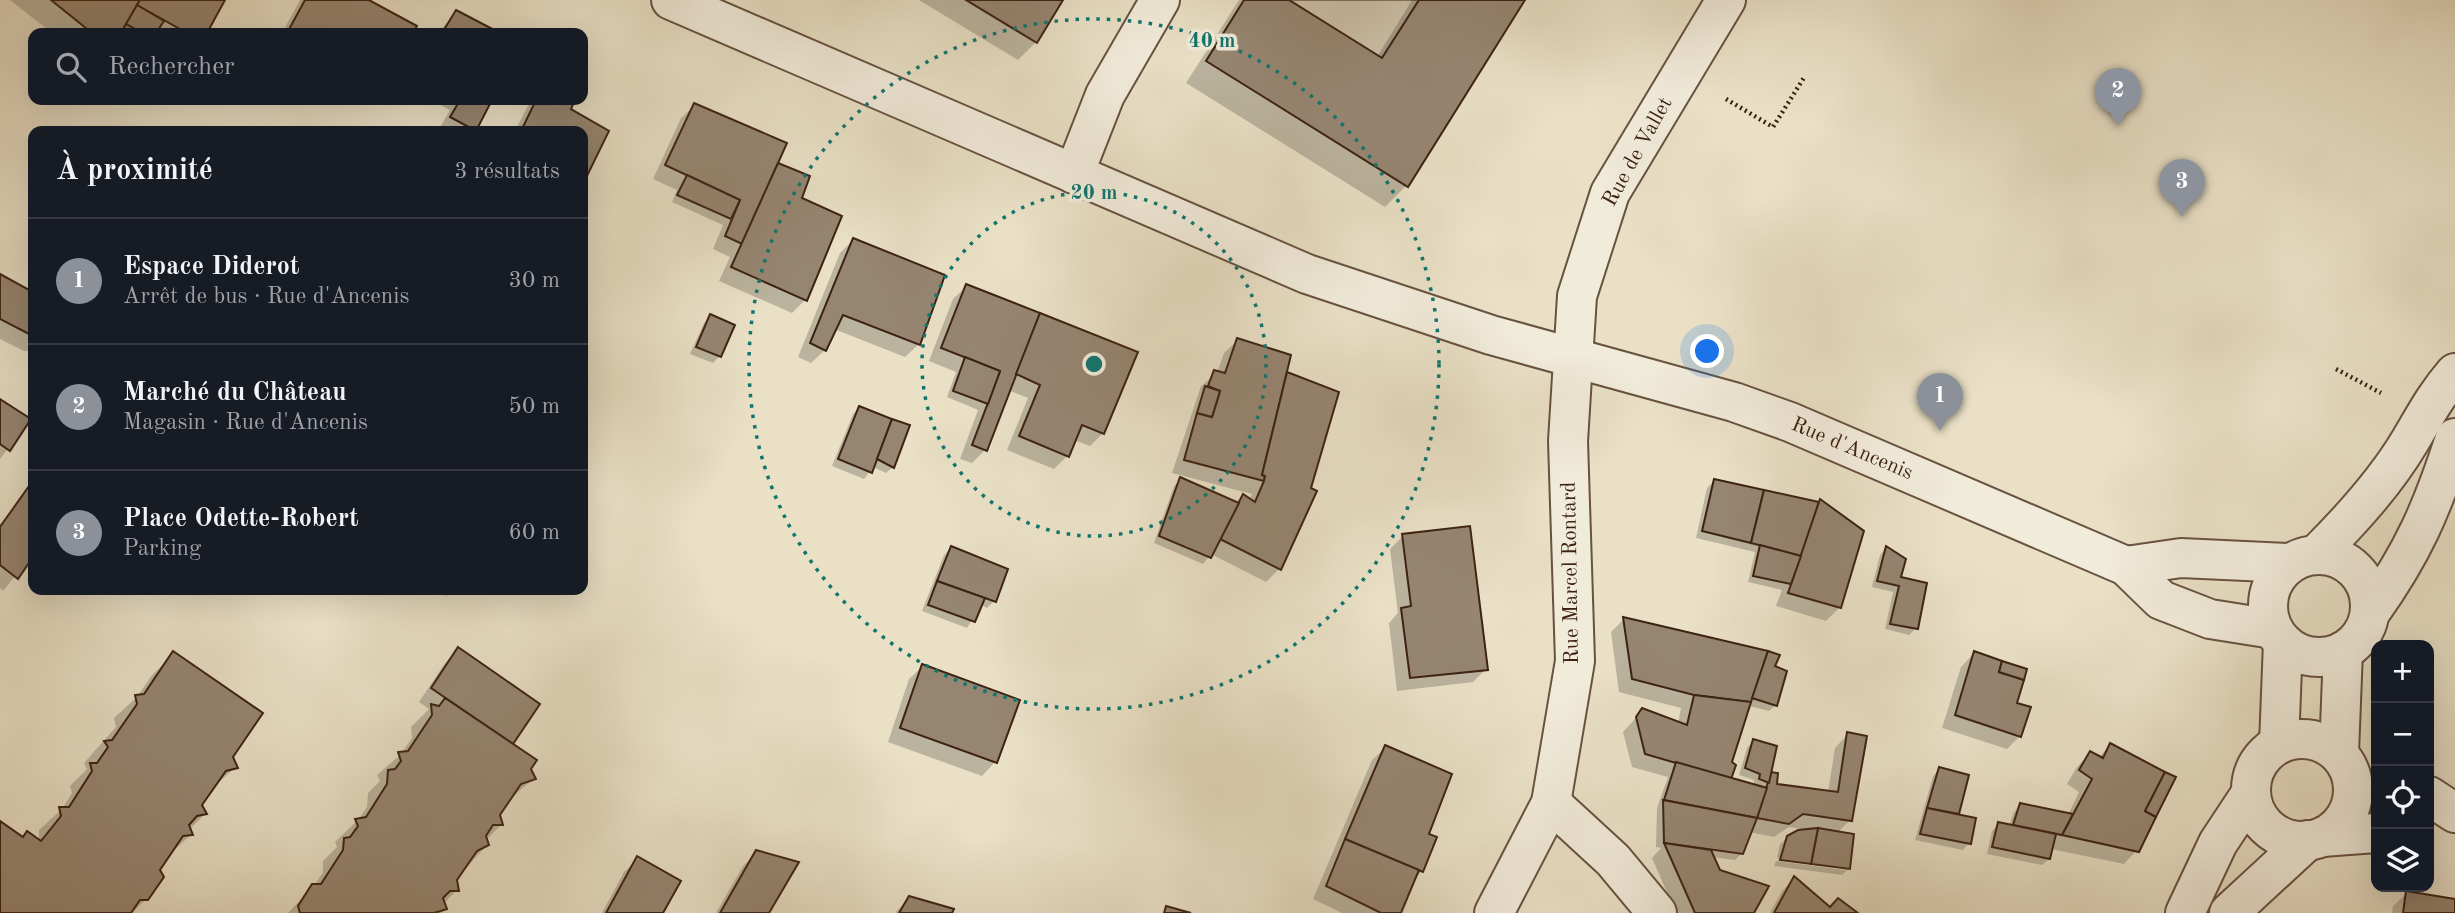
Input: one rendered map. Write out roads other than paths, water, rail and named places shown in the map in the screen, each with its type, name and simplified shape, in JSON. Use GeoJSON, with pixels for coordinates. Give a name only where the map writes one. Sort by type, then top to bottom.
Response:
{"type":"FeatureCollection","features":[{"type":"Feature","properties":{"kind":"street","name":"Rue d'Ancenis"},"geometry":{"type":"LineString","coordinates":[[671,0],[1307,274],[1491,335],[1734,402],[1790,422],[2126,566],[2161,600],[2210,619],[2278,636]]}},
{"type":"Feature","properties":{"kind":"street"},"geometry":{"type":"LineString","coordinates":[[1074,174],[1105,95],[1160,0]]}},
{"type":"Feature","properties":{"kind":"street","name":"Rue de Vallet"},"geometry":{"type":"LineString","coordinates":[[1571,356],[1577,296],[1610,193],[1726,0]]}},
{"type":"Feature","properties":{"kind":"street","name":"Rue Marcel Rontard"},"geometry":{"type":"LineString","coordinates":[[1494,913],[1550,803],[1575,661],[1569,441],[1571,356]]}},
{"type":"Feature","properties":{"kind":"street"},"geometry":{"type":"LineString","coordinates":[[2279,744],[2278,636],[2268,612],[2269,593],[2277,576],[2303,559],[2369,499],[2410,442],[2434,398],[2455,373]]}},
{"type":"Feature","properties":{"kind":"street"},"geometry":{"type":"LineString","coordinates":[[2278,636],[2296,652],[2311,657],[2343,651],[2361,636],[2370,613],[2402,569],[2429,516],[2455,439]]}},
{"type":"Feature","properties":{"kind":"street"},"geometry":{"type":"LineString","coordinates":[[2126,566],[2181,558],[2335,557],[2350,565],[2362,579],[2369,595],[2370,613]]}},
{"type":"Feature","properties":{"kind":"street"},"geometry":{"type":"LineString","coordinates":[[2230,913],[2315,839],[2337,828],[2353,801],[2355,766],[2343,651]]}},
{"type":"Feature","properties":{"kind":"street"},"geometry":{"type":"LineString","coordinates":[[2185,913],[2218,843],[2251,793],[2258,764],[2279,744],[2311,739],[2355,766]]}},
{"type":"Feature","properties":{"kind":"street"},"geometry":{"type":"LineString","coordinates":[[2251,793],[2255,809],[2276,834],[2291,840],[2371,833]]}},
{"type":"Feature","properties":{"kind":"street"},"geometry":{"type":"LineString","coordinates":[[2434,800],[2455,815]]}},
{"type":"Feature","properties":{"kind":"street"},"geometry":{"type":"LineString","coordinates":[[1550,803],[1613,860],[1657,913]]}},
{"type":"Feature","properties":{"kind":"street"},"geometry":{"type":"LineString","coordinates":[[2434,823],[2455,815]]}},
{"type":"Feature","properties":{"kind":"place","name":"Marché du Château"},"geometry":{"type":"Point","coordinates":[2118,126]}},
{"type":"Feature","properties":{"kind":"place","name":"Place Odette-Robert"},"geometry":{"type":"Point","coordinates":[2182,217]}},
{"type":"Feature","properties":{"kind":"place","name":"Espace Diderot"},"geometry":{"type":"Point","coordinates":[1940,431]}}]}
